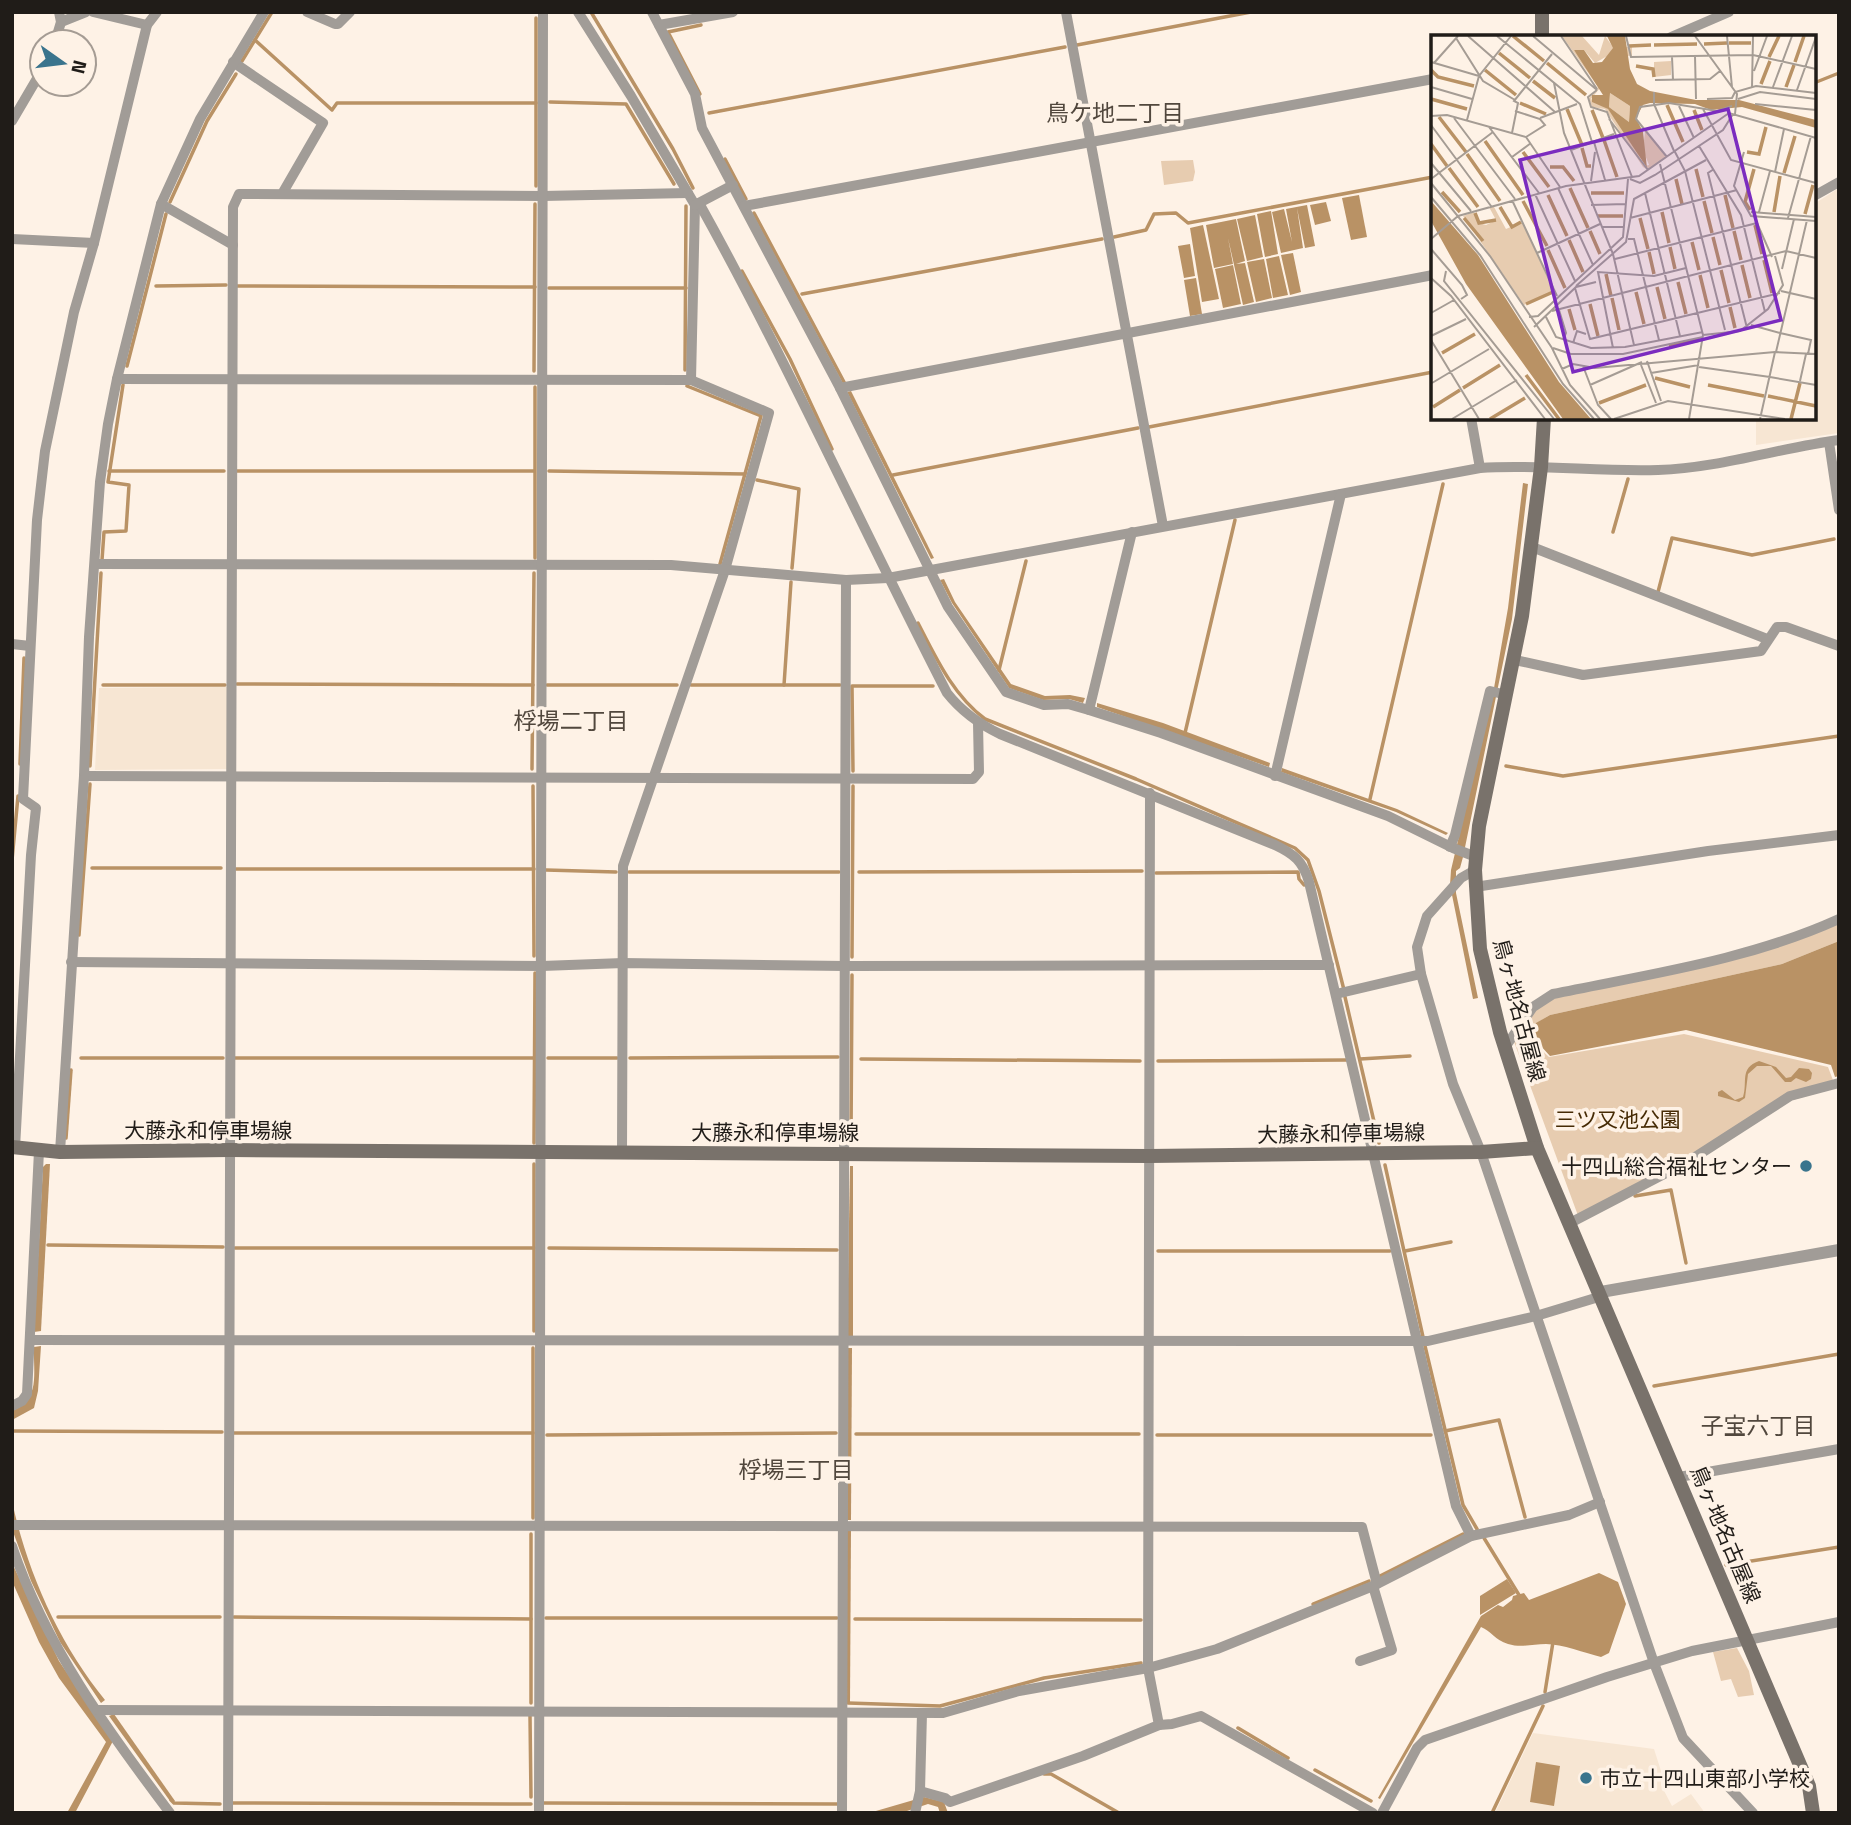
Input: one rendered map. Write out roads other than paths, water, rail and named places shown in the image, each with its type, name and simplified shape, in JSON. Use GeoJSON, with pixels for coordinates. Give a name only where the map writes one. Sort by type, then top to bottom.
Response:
{"type":"FeatureCollection","features":[{"type":"Feature","properties":{"kind":"main road"},"geometry":{"type":"LineString","coordinates":[[1542,12],[1542,35]]}},
{"type":"Feature","properties":{"kind":"main road","name":"鳥ヶ地名古屋線"},"geometry":{"type":"LineString","coordinates":[[1544,420],[1532,547],[1514,660],[1500,693],[1473,860],[1479,948],[1537,1148],[1748,1639],[1809,1786],[1813,1813]]}},
{"type":"Feature","properties":{"kind":"main road","name":"大藤永和停車場線"},"geometry":{"type":"LineString","coordinates":[[14,1148],[60,1152],[230,1150],[1149,1156],[1481,1153],[1537,1148]]}},
{"type":"Feature","properties":{"kind":"street"},"geometry":{"type":"LineString","coordinates":[[60,17],[86,12]]}},
{"type":"Feature","properties":{"kind":"street"},"geometry":{"type":"LineString","coordinates":[[93,12],[147,25]]}},
{"type":"Feature","properties":{"kind":"street"},"geometry":{"type":"LineString","coordinates":[[14,1148],[36,808],[23,799],[37,520],[45,451],[75,312],[147,25],[157,12]]}},
{"type":"Feature","properties":{"kind":"street"},"geometry":{"type":"LineString","coordinates":[[60,1152],[100,482],[117,379],[161,205],[200,119],[264,12]]}},
{"type":"Feature","properties":{"kind":"street"},"geometry":{"type":"LineString","coordinates":[[307,12],[338,24],[350,12]]}},
{"type":"Feature","properties":{"kind":"street"},"geometry":{"type":"LineString","coordinates":[[539,1813],[542,12]]}},
{"type":"Feature","properties":{"kind":"street"},"geometry":{"type":"LineString","coordinates":[[578,12],[697,204],[788,369],[888,578],[947,693],[957,706],[978,723],[1283,849],[1301,861],[1309,882],[1375,1154],[1456,1506],[1471,1536]]}},
{"type":"Feature","properties":{"kind":"street"},"geometry":{"type":"LineString","coordinates":[[652,12],[695,94],[702,128],[840,388],[948,607],[1006,692],[1044,705],[1068,705],[1089,710],[1161,733],[1388,816],[1473,860],[1461,878],[1427,916],[1417,947],[1421,974],[1453,1084],[1481,1153],[1654,1663],[1683,1738],[1753,1813]]}},
{"type":"Feature","properties":{"kind":"street"},"geometry":{"type":"LineString","coordinates":[[659,25],[733,12]]}},
{"type":"Feature","properties":{"kind":"street"},"geometry":{"type":"LineString","coordinates":[[1066,12],[1163,526]]}},
{"type":"Feature","properties":{"kind":"street"},"geometry":{"type":"LineString","coordinates":[[1676,35],[1729,12]]}},
{"type":"Feature","properties":{"kind":"street"},"geometry":{"type":"LineString","coordinates":[[233,62],[323,123],[282,194]]}},
{"type":"Feature","properties":{"kind":"street"},"geometry":{"type":"LineString","coordinates":[[744,206],[1431,79]]}},
{"type":"Feature","properties":{"kind":"street"},"geometry":{"type":"LineString","coordinates":[[12,121],[28,92]]}},
{"type":"Feature","properties":{"kind":"street"},"geometry":{"type":"LineString","coordinates":[[12,99],[25,97]]}},
{"type":"Feature","properties":{"kind":"street"},"geometry":{"type":"LineString","coordinates":[[1816,194],[1839,182]]}},
{"type":"Feature","properties":{"kind":"street"},"geometry":{"type":"LineString","coordinates":[[697,204],[733,184]]}},
{"type":"Feature","properties":{"kind":"street"},"geometry":{"type":"LineString","coordinates":[[228,1813],[233,207],[239,194],[542,196],[688,193]]}},
{"type":"Feature","properties":{"kind":"street"},"geometry":{"type":"LineString","coordinates":[[691,380],[697,204]]}},
{"type":"Feature","properties":{"kind":"street"},"geometry":{"type":"LineString","coordinates":[[161,205],[233,245]]}},
{"type":"Feature","properties":{"kind":"street"},"geometry":{"type":"LineString","coordinates":[[12,239],[94,243]]}},
{"type":"Feature","properties":{"kind":"street"},"geometry":{"type":"LineString","coordinates":[[840,388],[1431,275]]}},
{"type":"Feature","properties":{"kind":"street"},"geometry":{"type":"LineString","coordinates":[[117,379],[691,380],[769,413],[725,570],[623,866],[622,1154]]}},
{"type":"Feature","properties":{"kind":"street"},"geometry":{"type":"LineString","coordinates":[[1471,420],[1480,468]]}},
{"type":"Feature","properties":{"kind":"street"},"geometry":{"type":"LineString","coordinates":[[95,564],[671,565],[846,580],[888,578],[1480,468],[1659,470],[1690,467],[1834,441],[1839,510]]}},
{"type":"Feature","properties":{"kind":"street"},"geometry":{"type":"LineString","coordinates":[[1275,776],[1341,494]]}},
{"type":"Feature","properties":{"kind":"street"},"geometry":{"type":"LineString","coordinates":[[1089,710],[1132,532]]}},
{"type":"Feature","properties":{"kind":"street"},"geometry":{"type":"LineString","coordinates":[[1532,547],[1767,639]]}},
{"type":"Feature","properties":{"kind":"street"},"geometry":{"type":"LineString","coordinates":[[842,1813],[846,580]]}},
{"type":"Feature","properties":{"kind":"street"},"geometry":{"type":"LineString","coordinates":[[1514,660],[1583,675],[1760,651],[1777,627],[1786,627],[1839,646]]}},
{"type":"Feature","properties":{"kind":"street"},"geometry":{"type":"LineString","coordinates":[[12,644],[30,646]]}},
{"type":"Feature","properties":{"kind":"street"},"geometry":{"type":"LineString","coordinates":[[1452,847],[1490,691],[1500,693]]}},
{"type":"Feature","properties":{"kind":"street"},"geometry":{"type":"LineString","coordinates":[[83,776],[973,779],[979,772],[978,723]]}},
{"type":"Feature","properties":{"kind":"street"},"geometry":{"type":"LineString","coordinates":[[1150,793],[1148,1668],[1159,1725]]}},
{"type":"Feature","properties":{"kind":"street"},"geometry":{"type":"LineString","coordinates":[[1475,887],[1708,851],[1839,835]]}},
{"type":"Feature","properties":{"kind":"street"},"geometry":{"type":"LineString","coordinates":[[1506,1046],[1532,1007],[1553,994],[1780,944],[1839,919]]}},
{"type":"Feature","properties":{"kind":"street"},"geometry":{"type":"LineString","coordinates":[[71,962],[229,961],[542,966],[623,963],[845,966],[1329,965]]}},
{"type":"Feature","properties":{"kind":"street"},"geometry":{"type":"LineString","coordinates":[[1336,994],[1421,974]]}},
{"type":"Feature","properties":{"kind":"street"},"geometry":{"type":"LineString","coordinates":[[1570,1223],[1689,1161],[1790,1096],[1839,1083]]}},
{"type":"Feature","properties":{"kind":"street"},"geometry":{"type":"LineString","coordinates":[[12,1406],[22,1401],[27,1394],[39,1151]]}},
{"type":"Feature","properties":{"kind":"street"},"geometry":{"type":"LineString","coordinates":[[30,1340],[1418,1342],[1536,1316],[1601,1294],[1839,1250]]}},
{"type":"Feature","properties":{"kind":"street"},"geometry":{"type":"LineString","coordinates":[[1679,1477],[1839,1449]]}},
{"type":"Feature","properties":{"kind":"street"},"geometry":{"type":"LineString","coordinates":[[97,1710],[943,1713],[1019,1691],[1148,1668],[1217,1650],[1375,1585],[1471,1536],[1569,1515],[1600,1502]]}},
{"type":"Feature","properties":{"kind":"street"},"geometry":{"type":"LineString","coordinates":[[16,1525],[1363,1527],[1392,1650],[1360,1661]]}},
{"type":"Feature","properties":{"kind":"street"},"geometry":{"type":"LineString","coordinates":[[12,1546],[16,1573],[63,1659],[170,1813]]}},
{"type":"Feature","properties":{"kind":"street"},"geometry":{"type":"LineString","coordinates":[[1382,1813],[1417,1748],[1425,1740],[1607,1677],[1692,1651],[1839,1622]]}},
{"type":"Feature","properties":{"kind":"street"},"geometry":{"type":"LineString","coordinates":[[915,1812],[919,1794],[922,1713]]}},
{"type":"Feature","properties":{"kind":"street"},"geometry":{"type":"LineString","coordinates":[[919,1794],[945,1798],[951,1807],[1159,1725],[1201,1716],[1373,1813]]}},
{"type":"Feature","properties":{"kind":"waterway"},"geometry":{"type":"LineString","coordinates":[[242,61],[272,12]]}},
{"type":"Feature","properties":{"kind":"waterway"},"geometry":{"type":"LineString","coordinates":[[591,12],[673,149],[693,188]]}},
{"type":"Feature","properties":{"kind":"waterway"},"geometry":{"type":"LineString","coordinates":[[1077,45],[1251,12]]}},
{"type":"Feature","properties":{"kind":"waterway"},"geometry":{"type":"LineString","coordinates":[[536,18],[536,186]]}},
{"type":"Feature","properties":{"kind":"waterway"},"geometry":{"type":"LineString","coordinates":[[700,94],[668,32],[701,25]]}},
{"type":"Feature","properties":{"kind":"waterway"},"geometry":{"type":"LineString","coordinates":[[255,40],[332,110],[337,103],[536,103]]}},
{"type":"Feature","properties":{"kind":"waterway"},"geometry":{"type":"LineString","coordinates":[[709,113],[1065,47]]}},
{"type":"Feature","properties":{"kind":"waterway"},"geometry":{"type":"LineString","coordinates":[[1816,82],[1839,73]]}},
{"type":"Feature","properties":{"kind":"waterway"},"geometry":{"type":"LineString","coordinates":[[170,202],[207,121],[236,74]]}},
{"type":"Feature","properties":{"kind":"waterway"},"geometry":{"type":"LineString","coordinates":[[550,102],[626,104],[674,184]]}},
{"type":"Feature","properties":{"kind":"waterway"},"geometry":{"type":"LineString","coordinates":[[725,159],[746,199]]}},
{"type":"Feature","properties":{"kind":"waterway"},"geometry":{"type":"LineString","coordinates":[[1114,237],[1146,230],[1154,214],[1176,213],[1188,223],[1431,177]]}},
{"type":"Feature","properties":{"kind":"waterway"},"geometry":{"type":"LineString","coordinates":[[534,371],[535,204]]}},
{"type":"Feature","properties":{"kind":"waterway"},"geometry":{"type":"LineString","coordinates":[[685,370],[686,206]]}},
{"type":"Feature","properties":{"kind":"waterway"},"geometry":{"type":"LineString","coordinates":[[754,213],[844,382]]}},
{"type":"Feature","properties":{"kind":"waterway"},"geometry":{"type":"LineString","coordinates":[[127,366],[166,214]]}},
{"type":"Feature","properties":{"kind":"waterway"},"geometry":{"type":"LineString","coordinates":[[802,294],[1102,239]]}},
{"type":"Feature","properties":{"kind":"waterway"},"geometry":{"type":"LineString","coordinates":[[742,271],[790,359],[832,449]]}},
{"type":"Feature","properties":{"kind":"waterway"},"geometry":{"type":"LineString","coordinates":[[156,286],[226,285]]}},
{"type":"Feature","properties":{"kind":"waterway"},"geometry":{"type":"LineString","coordinates":[[237,286],[535,287]]}},
{"type":"Feature","properties":{"kind":"waterway"},"geometry":{"type":"LineString","coordinates":[[549,288],[686,288]]}},
{"type":"Feature","properties":{"kind":"waterway"},"geometry":{"type":"LineString","coordinates":[[1149,427],[1431,372]]}},
{"type":"Feature","properties":{"kind":"waterway"},"geometry":{"type":"LineString","coordinates":[[102,560],[104,532],[126,531],[129,485],[108,482],[123,385]]}},
{"type":"Feature","properties":{"kind":"waterway"},"geometry":{"type":"LineString","coordinates":[[687,386],[761,416],[720,564]]}},
{"type":"Feature","properties":{"kind":"waterway"},"geometry":{"type":"LineString","coordinates":[[535,387],[535,558]]}},
{"type":"Feature","properties":{"kind":"waterway"},"geometry":{"type":"LineString","coordinates":[[893,475],[1138,428]]}},
{"type":"Feature","properties":{"kind":"waterway"},"geometry":{"type":"LineString","coordinates":[[109,471],[224,471]]}},
{"type":"Feature","properties":{"kind":"waterway"},"geometry":{"type":"LineString","coordinates":[[237,471],[534,471]]}},
{"type":"Feature","properties":{"kind":"waterway"},"geometry":{"type":"LineString","coordinates":[[549,471],[745,474]]}},
{"type":"Feature","properties":{"kind":"waterway"},"geometry":{"type":"LineString","coordinates":[[1613,532],[1628,479]]}},
{"type":"Feature","properties":{"kind":"waterway"},"geometry":{"type":"LineString","coordinates":[[757,480],[799,489],[792,568]]}},
{"type":"Feature","properties":{"kind":"waterway"},"geometry":{"type":"LineString","coordinates":[[1370,799],[1443,484]]}},
{"type":"Feature","properties":{"kind":"waterway"},"geometry":{"type":"LineString","coordinates":[[1185,733],[1235,520]]}},
{"type":"Feature","properties":{"kind":"waterway"},"geometry":{"type":"LineString","coordinates":[[1658,592],[1672,538],[1752,555],[1834,539]]}},
{"type":"Feature","properties":{"kind":"waterway"},"geometry":{"type":"LineString","coordinates":[[999,670],[1026,561]]}},
{"type":"Feature","properties":{"kind":"waterway"},"geometry":{"type":"LineString","coordinates":[[90,766],[101,573]]}},
{"type":"Feature","properties":{"kind":"waterway"},"geometry":{"type":"LineString","coordinates":[[532,769],[534,573]]}},
{"type":"Feature","properties":{"kind":"waterway"},"geometry":{"type":"LineString","coordinates":[[784,685],[791,582]]}},
{"type":"Feature","properties":{"kind":"waterway"},"geometry":{"type":"LineString","coordinates":[[918,623],[954,687],[985,719],[1136,779],[1295,848],[1308,860],[1319,891],[1344,990]]}},
{"type":"Feature","properties":{"kind":"waterway"},"geometry":{"type":"LineString","coordinates":[[20,764],[24,658]]}},
{"type":"Feature","properties":{"kind":"waterway"},"geometry":{"type":"LineString","coordinates":[[237,684],[533,685]]}},
{"type":"Feature","properties":{"kind":"waterway"},"geometry":{"type":"LineString","coordinates":[[103,685],[225,685]]}},
{"type":"Feature","properties":{"kind":"waterway"},"geometry":{"type":"LineString","coordinates":[[547,685],[677,685]]}},
{"type":"Feature","properties":{"kind":"waterway"},"geometry":{"type":"LineString","coordinates":[[691,685],[840,685]]}},
{"type":"Feature","properties":{"kind":"waterway"},"geometry":{"type":"LineString","coordinates":[[853,771],[852,686],[933,686]]}},
{"type":"Feature","properties":{"kind":"waterway"},"geometry":{"type":"LineString","coordinates":[[1506,766],[1563,776],[1839,736]]}},
{"type":"Feature","properties":{"kind":"waterway"},"geometry":{"type":"LineString","coordinates":[[79,935],[90,784]]}},
{"type":"Feature","properties":{"kind":"waterway"},"geometry":{"type":"LineString","coordinates":[[533,786],[534,956]]}},
{"type":"Feature","properties":{"kind":"waterway"},"geometry":{"type":"LineString","coordinates":[[852,957],[853,786]]}},
{"type":"Feature","properties":{"kind":"waterway"},"geometry":{"type":"LineString","coordinates":[[12,860],[18,796]]}},
{"type":"Feature","properties":{"kind":"waterway"},"geometry":{"type":"LineString","coordinates":[[92,868],[221,868]]}},
{"type":"Feature","properties":{"kind":"waterway"},"geometry":{"type":"LineString","coordinates":[[236,869],[534,869]]}},
{"type":"Feature","properties":{"kind":"waterway"},"geometry":{"type":"LineString","coordinates":[[546,870],[616,872]]}},
{"type":"Feature","properties":{"kind":"waterway"},"geometry":{"type":"LineString","coordinates":[[859,872],[1142,871]]}},
{"type":"Feature","properties":{"kind":"waterway"},"geometry":{"type":"LineString","coordinates":[[629,872],[839,872]]}},
{"type":"Feature","properties":{"kind":"waterway"},"geometry":{"type":"LineString","coordinates":[[1156,873],[1298,872],[1304,885]]}},
{"type":"Feature","properties":{"kind":"waterway"},"geometry":{"type":"LineString","coordinates":[[534,1143],[535,973]]}},
{"type":"Feature","properties":{"kind":"waterway"},"geometry":{"type":"LineString","coordinates":[[851,1141],[852,975]]}},
{"type":"Feature","properties":{"kind":"waterway"},"geometry":{"type":"LineString","coordinates":[[1345,997],[1379,1143]]}},
{"type":"Feature","properties":{"kind":"waterway"},"geometry":{"type":"LineString","coordinates":[[1360,1059],[1410,1056]]}},
{"type":"Feature","properties":{"kind":"waterway"},"geometry":{"type":"LineString","coordinates":[[630,1058],[838,1057]]}},
{"type":"Feature","properties":{"kind":"waterway"},"geometry":{"type":"LineString","coordinates":[[81,1058],[223,1058]]}},
{"type":"Feature","properties":{"kind":"waterway"},"geometry":{"type":"LineString","coordinates":[[235,1058],[534,1058]]}},
{"type":"Feature","properties":{"kind":"waterway"},"geometry":{"type":"LineString","coordinates":[[548,1058],[617,1058]]}},
{"type":"Feature","properties":{"kind":"waterway"},"geometry":{"type":"LineString","coordinates":[[861,1059],[1140,1061]]}},
{"type":"Feature","properties":{"kind":"waterway"},"geometry":{"type":"LineString","coordinates":[[1158,1061],[1347,1060]]}},
{"type":"Feature","properties":{"kind":"waterway"},"geometry":{"type":"LineString","coordinates":[[66,1138],[71,1070]]}},
{"type":"Feature","properties":{"kind":"waterway"},"geometry":{"type":"LineString","coordinates":[[534,1164],[534,1331]]}},
{"type":"Feature","properties":{"kind":"waterway"},"geometry":{"type":"LineString","coordinates":[[1385,1165],[1423,1337]]}},
{"type":"Feature","properties":{"kind":"waterway"},"geometry":{"type":"LineString","coordinates":[[1635,1196],[1671,1190],[1686,1263]]}},
{"type":"Feature","properties":{"kind":"waterway"},"geometry":{"type":"LineString","coordinates":[[1405,1251],[1451,1242]]}},
{"type":"Feature","properties":{"kind":"waterway"},"geometry":{"type":"LineString","coordinates":[[48,1245],[223,1247]]}},
{"type":"Feature","properties":{"kind":"waterway"},"geometry":{"type":"LineString","coordinates":[[235,1248],[534,1248]]}},
{"type":"Feature","properties":{"kind":"waterway"},"geometry":{"type":"LineString","coordinates":[[549,1248],[837,1250]]}},
{"type":"Feature","properties":{"kind":"waterway"},"geometry":{"type":"LineString","coordinates":[[1158,1251],[1390,1251]]}},
{"type":"Feature","properties":{"kind":"waterway"},"geometry":{"type":"LineString","coordinates":[[1425,1346],[1463,1505],[1477,1529]]}},
{"type":"Feature","properties":{"kind":"waterway"},"geometry":{"type":"LineString","coordinates":[[533,1348],[533,1518]]}},
{"type":"Feature","properties":{"kind":"waterway"},"geometry":{"type":"LineString","coordinates":[[1654,1386],[1839,1354]]}},
{"type":"Feature","properties":{"kind":"waterway"},"geometry":{"type":"LineString","coordinates":[[1445,1431],[1499,1420],[1525,1517]]}},
{"type":"Feature","properties":{"kind":"waterway"},"geometry":{"type":"LineString","coordinates":[[12,1431],[222,1432]]}},
{"type":"Feature","properties":{"kind":"waterway"},"geometry":{"type":"LineString","coordinates":[[234,1433],[533,1433]]}},
{"type":"Feature","properties":{"kind":"waterway"},"geometry":{"type":"LineString","coordinates":[[547,1435],[836,1433]]}},
{"type":"Feature","properties":{"kind":"waterway"},"geometry":{"type":"LineString","coordinates":[[856,1434],[1139,1434]]}},
{"type":"Feature","properties":{"kind":"waterway"},"geometry":{"type":"LineString","coordinates":[[1157,1435],[1431,1435]]}},
{"type":"Feature","properties":{"kind":"waterway"},"geometry":{"type":"LineString","coordinates":[[531,1534],[531,1703]]}},
{"type":"Feature","properties":{"kind":"waterway"},"geometry":{"type":"LineString","coordinates":[[1380,1576],[1463,1534]]}},
{"type":"Feature","properties":{"kind":"waterway"},"geometry":{"type":"LineString","coordinates":[[1484,1538],[1519,1595]]}},
{"type":"Feature","properties":{"kind":"waterway"},"geometry":{"type":"LineString","coordinates":[[1726,1565],[1839,1547]]}},
{"type":"Feature","properties":{"kind":"waterway"},"geometry":{"type":"LineString","coordinates":[[1313,1604],[1369,1581]]}},
{"type":"Feature","properties":{"kind":"waterway"},"geometry":{"type":"LineString","coordinates":[[58,1617],[220,1617]]}},
{"type":"Feature","properties":{"kind":"waterway"},"geometry":{"type":"LineString","coordinates":[[234,1617],[531,1619]]}},
{"type":"Feature","properties":{"kind":"waterway"},"geometry":{"type":"LineString","coordinates":[[546,1618],[837,1618]]}},
{"type":"Feature","properties":{"kind":"waterway"},"geometry":{"type":"LineString","coordinates":[[855,1619],[1141,1620]]}},
{"type":"Feature","properties":{"kind":"waterway"},"geometry":{"type":"LineString","coordinates":[[1545,1692],[1553,1642]]}},
{"type":"Feature","properties":{"kind":"waterway"},"geometry":{"type":"LineString","coordinates":[[848,1703],[940,1706],[1044,1678],[1141,1663]]}},
{"type":"Feature","properties":{"kind":"waterway"},"geometry":{"type":"LineString","coordinates":[[1492,1813],[1543,1706]]}},
{"type":"Feature","properties":{"kind":"waterway"},"geometry":{"type":"LineString","coordinates":[[530,1716],[531,1797]]}},
{"type":"Feature","properties":{"kind":"waterway"},"geometry":{"type":"LineString","coordinates":[[1238,1728],[1288,1758]]}},
{"type":"Feature","properties":{"kind":"waterway"},"geometry":{"type":"LineString","coordinates":[[1315,1770],[1371,1801]]}},
{"type":"Feature","properties":{"kind":"waterway"},"geometry":{"type":"LineString","coordinates":[[1044,1774],[1051,1774],[1119,1813]]}},
{"type":"Feature","properties":{"kind":"waterway"},"geometry":{"type":"LineString","coordinates":[[171,1800],[174,1803],[220,1804]]}},
{"type":"Feature","properties":{"kind":"waterway"},"geometry":{"type":"LineString","coordinates":[[232,1803],[531,1804]]}},
{"type":"Feature","properties":{"kind":"waterway"},"geometry":{"type":"LineString","coordinates":[[544,1803],[837,1804]]}},
{"type":"Feature","properties":{"kind":"place","name":"十四山総合福祉センター"},"geometry":{"type":"Point","coordinates":[1806,1166]}},
{"type":"Feature","properties":{"kind":"place","name":"市立十四山東部小学校"},"geometry":{"type":"Point","coordinates":[1586,1778]}},
{"type":"Feature","properties":{"kind":"district","name":"鳥ケ地二丁目"},"geometry":{"type":"Point","coordinates":[1115,112]}},
{"type":"Feature","properties":{"kind":"district","name":"桴場二丁目"},"geometry":{"type":"Point","coordinates":[571,720]}},
{"type":"Feature","properties":{"kind":"district","name":"子宝六丁目"},"geometry":{"type":"Point","coordinates":[1758,1425]}},
{"type":"Feature","properties":{"kind":"district","name":"桴場三丁目"},"geometry":{"type":"Point","coordinates":[796,1469]}},
{"type":"Feature","properties":{"kind":"park label","name":"三ツ又池公園"},"geometry":{"type":"Point","coordinates":[1618,1119]}}]}
